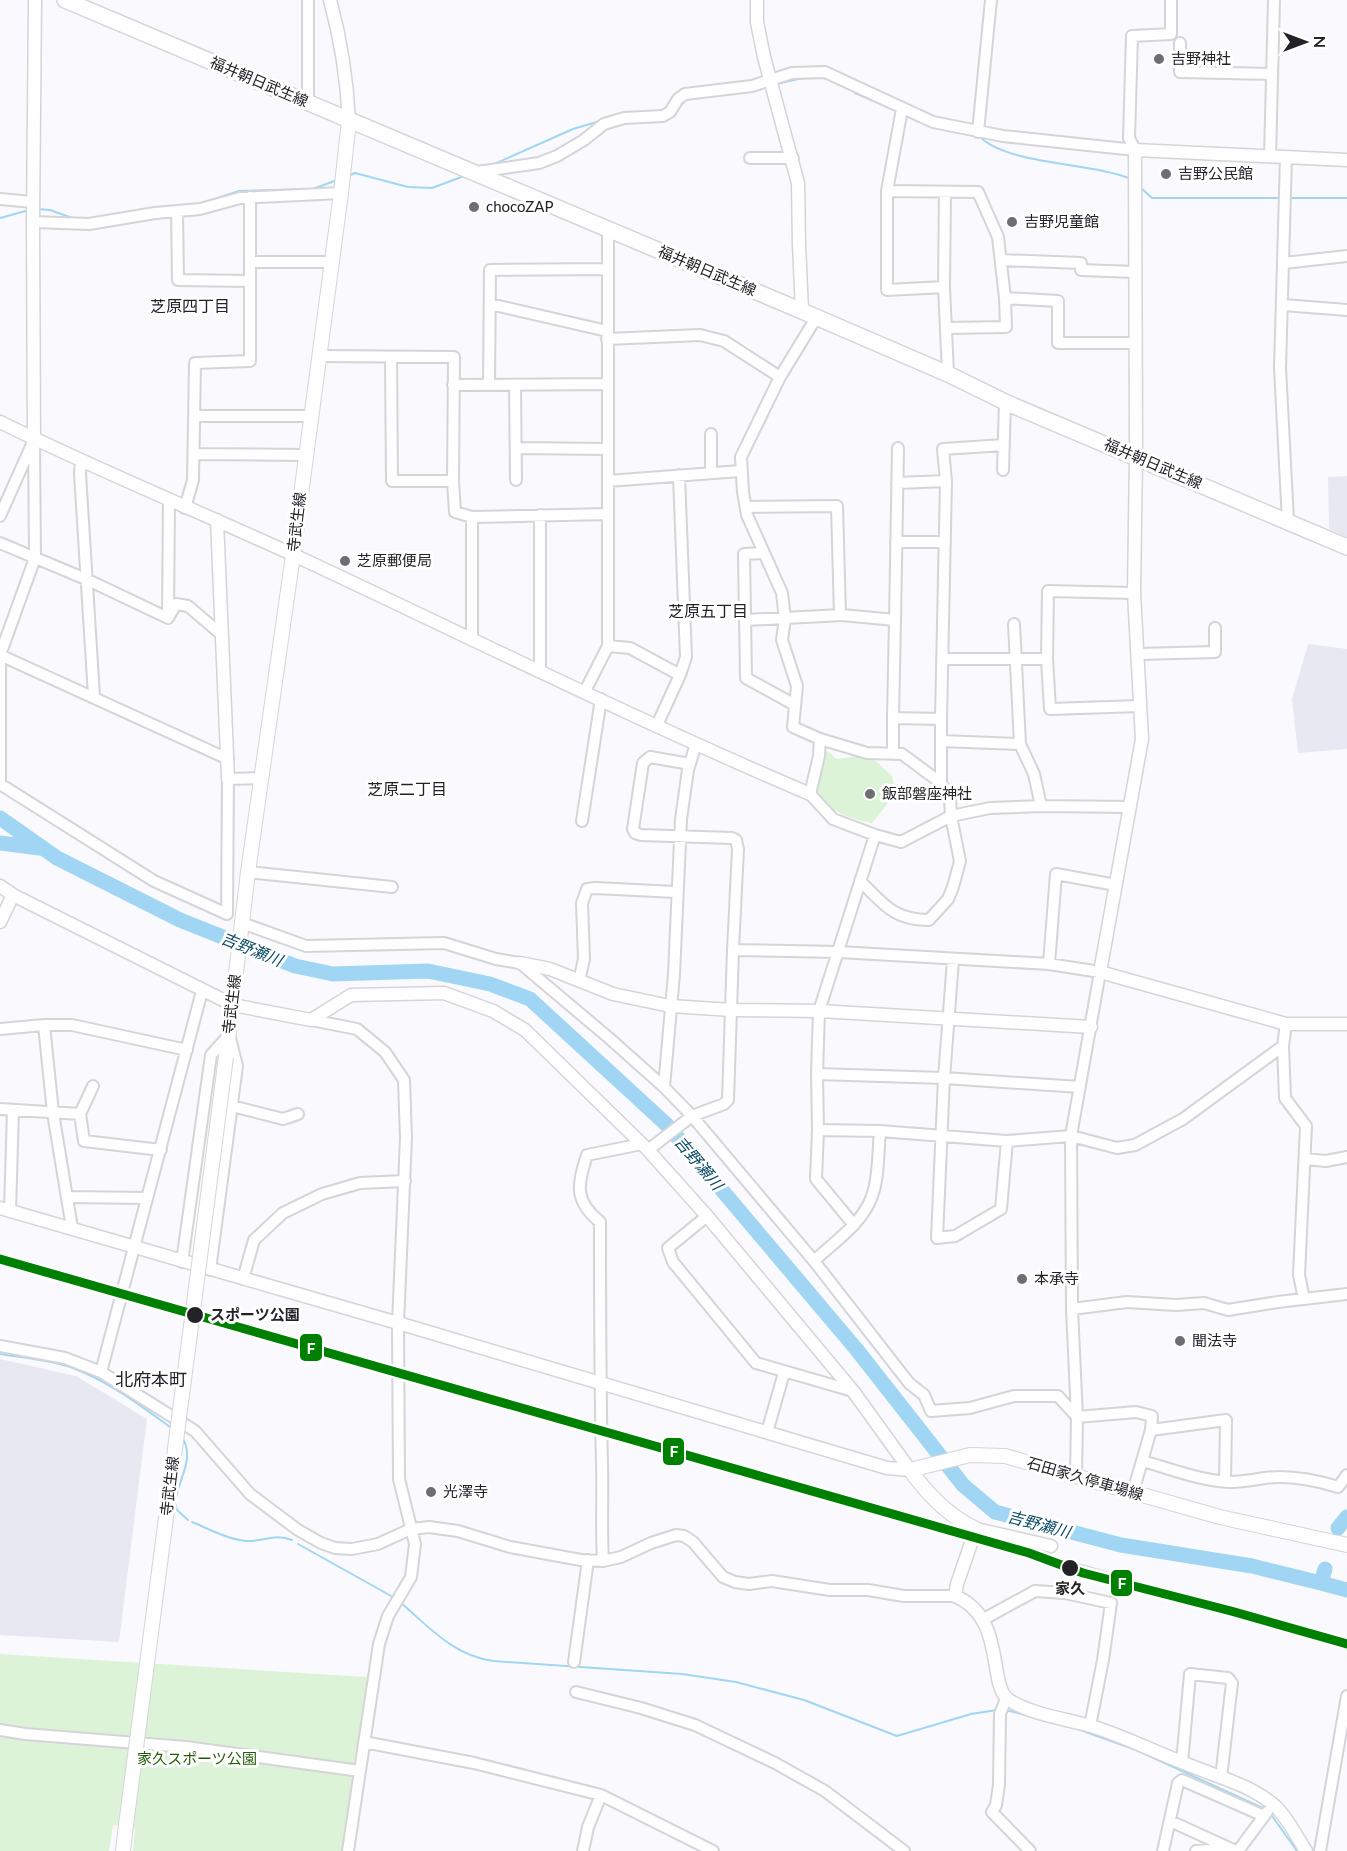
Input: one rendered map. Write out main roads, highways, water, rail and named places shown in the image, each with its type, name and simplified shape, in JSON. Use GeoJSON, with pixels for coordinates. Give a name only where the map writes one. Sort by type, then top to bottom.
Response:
{"type":"FeatureCollection","features":[{"type":"Feature","properties":{"kind":"main road","name":"福井朝日武生線"},"geometry":{"type":"LineString","coordinates":[[65,0],[802,311],[948,374],[1005,402],[1347,546]]}},
{"type":"Feature","properties":{"kind":"main road","name":"寺武生線"},"geometry":{"type":"LineString","coordinates":[[123,1851],[248,872],[293,555],[349,121]]}},
{"type":"Feature","properties":{"kind":"main road","name":"石田家久停車場線"},"geometry":{"type":"LineString","coordinates":[[976,1529],[946,1511],[921,1485],[917,1469],[979,1454],[1005,1456],[1220,1517],[1347,1545]]}},
{"type":"Feature","properties":{"kind":"waterway"},"geometry":{"type":"LineString","coordinates":[[817,77],[828,79]]}},
{"type":"Feature","properties":{"kind":"waterway"},"geometry":{"type":"LineString","coordinates":[[776,84],[803,78]]}},
{"type":"Feature","properties":{"kind":"waterway"},"geometry":{"type":"LineString","coordinates":[[739,93],[750,92]]}},
{"type":"Feature","properties":{"kind":"waterway"},"geometry":{"type":"LineString","coordinates":[[855,93],[897,111]]}},
{"type":"Feature","properties":{"kind":"waterway"},"geometry":{"type":"LineString","coordinates":[[676,111],[686,99]]}},
{"type":"Feature","properties":{"kind":"waterway"},"geometry":{"type":"LineString","coordinates":[[492,165],[573,129],[600,121]]}},
{"type":"Feature","properties":{"kind":"waterway"},"geometry":{"type":"LineString","coordinates":[[982,139],[996,148],[1014,154],[1095,169],[1131,179]]}},
{"type":"Feature","properties":{"kind":"waterway"},"geometry":{"type":"LineString","coordinates":[[348,176],[355,173],[408,187],[432,188],[464,176]]}},
{"type":"Feature","properties":{"kind":"waterway"},"geometry":{"type":"LineString","coordinates":[[202,203],[239,191],[313,189],[337,180]]}},
{"type":"Feature","properties":{"kind":"waterway"},"geometry":{"type":"LineString","coordinates":[[1140,187],[1152,198],[1278,198]]}},
{"type":"Feature","properties":{"kind":"waterway"},"geometry":{"type":"LineString","coordinates":[[1292,198],[1347,198]]}},
{"type":"Feature","properties":{"kind":"waterway"},"geometry":{"type":"LineString","coordinates":[[149,209],[179,206]]}},
{"type":"Feature","properties":{"kind":"waterway"},"geometry":{"type":"LineString","coordinates":[[37,209],[50,210],[75,219]]}},
{"type":"Feature","properties":{"kind":"waterway"},"geometry":{"type":"LineString","coordinates":[[0,218],[29,210]]}},
{"type":"Feature","properties":{"kind":"waterway","name":"吉野瀬川"},"geometry":{"type":"LineString","coordinates":[[0,818],[57,858],[180,920],[295,966],[333,974],[428,971],[490,984],[530,999],[667,1125],[857,1350],[963,1485],[995,1512],[1121,1545],[1252,1566],[1321,1583],[1325,1569]]}},
{"type":"Feature","properties":{"kind":"waterway"},"geometry":{"type":"LineString","coordinates":[[0,843],[39,848]]}},
{"type":"Feature","properties":{"kind":"waterway"},"geometry":{"type":"LineString","coordinates":[[0,1354],[55,1363],[87,1374],[100,1380],[173,1429]]}},
{"type":"Feature","properties":{"kind":"waterway"},"geometry":{"type":"LineString","coordinates":[[182,1437],[187,1454],[175,1503],[177,1510],[188,1520]]}},
{"type":"Feature","properties":{"kind":"waterway","name":"吉野瀬川"},"geometry":{"type":"LineString","coordinates":[[1338,1528],[1347,1517]]}},
{"type":"Feature","properties":{"kind":"waterway"},"geometry":{"type":"LineString","coordinates":[[192,1522],[239,1540],[252,1541],[280,1537],[292,1540]]}},
{"type":"Feature","properties":{"kind":"waterway"},"geometry":{"type":"LineString","coordinates":[[298,1544],[393,1597]]}},
{"type":"Feature","properties":{"kind":"waterway"},"geometry":{"type":"LineString","coordinates":[[1321,1583],[1347,1590]]}},
{"type":"Feature","properties":{"kind":"waterway"},"geometry":{"type":"LineString","coordinates":[[400,1602],[454,1647],[479,1658],[493,1661],[682,1674],[736,1682],[804,1700],[897,1736],[971,1714],[997,1710]]}},
{"type":"Feature","properties":{"kind":"waterway"},"geometry":{"type":"LineString","coordinates":[[1005,1710],[1026,1715]]}},
{"type":"Feature","properties":{"kind":"waterway"},"geometry":{"type":"LineString","coordinates":[[1072,1727],[1136,1750],[1265,1809]]}},
{"type":"Feature","properties":{"kind":"waterway"},"geometry":{"type":"LineString","coordinates":[[1270,1813],[1297,1851]]}},
{"type":"Feature","properties":{"kind":"tram line"},"geometry":{"type":"LineString","coordinates":[[1029,1553],[1087,1566],[1231,1611]]}},
{"type":"Feature","properties":{"kind":"place","name":"吉野神社"},"geometry":{"type":"Point","coordinates":[1159,59]}},
{"type":"Feature","properties":{"kind":"place","name":"吉野公民館"},"geometry":{"type":"Point","coordinates":[1166,174]}},
{"type":"Feature","properties":{"kind":"place","name":"chocoZAP"},"geometry":{"type":"Point","coordinates":[474,207]}},
{"type":"Feature","properties":{"kind":"place","name":"吉野児童館"},"geometry":{"type":"Point","coordinates":[1012,222]}},
{"type":"Feature","properties":{"kind":"place","name":"芝原郵便局"},"geometry":{"type":"Point","coordinates":[345,561]}},
{"type":"Feature","properties":{"kind":"place","name":"飯部磐座神社"},"geometry":{"type":"Point","coordinates":[870,794]}},
{"type":"Feature","properties":{"kind":"place","name":"本承寺"},"geometry":{"type":"Point","coordinates":[1022,1279]}},
{"type":"Feature","properties":{"kind":"place","name":"スポーツ公園"},"geometry":{"type":"Point","coordinates":[195,1315]}},
{"type":"Feature","properties":{"kind":"place","name":"聞法寺"},"geometry":{"type":"Point","coordinates":[1180,1341]}},
{"type":"Feature","properties":{"kind":"place","name":"光澤寺"},"geometry":{"type":"Point","coordinates":[431,1492]}},
{"type":"Feature","properties":{"kind":"place","name":"家久"},"geometry":{"type":"Point","coordinates":[1070,1568]}},
{"type":"Feature","properties":{"kind":"district","name":"芝原四丁目"},"geometry":{"type":"Point","coordinates":[190,306]}},
{"type":"Feature","properties":{"kind":"district","name":"芝原五丁目"},"geometry":{"type":"Point","coordinates":[708,611]}},
{"type":"Feature","properties":{"kind":"district","name":"芝原二丁目"},"geometry":{"type":"Point","coordinates":[407,789]}},
{"type":"Feature","properties":{"kind":"district","name":"北府本町"},"geometry":{"type":"Point","coordinates":[151,1380]}},
{"type":"Feature","properties":{"kind":"park label","name":"家久スポーツ公園"},"geometry":{"type":"Point","coordinates":[197,1759]}}]}
